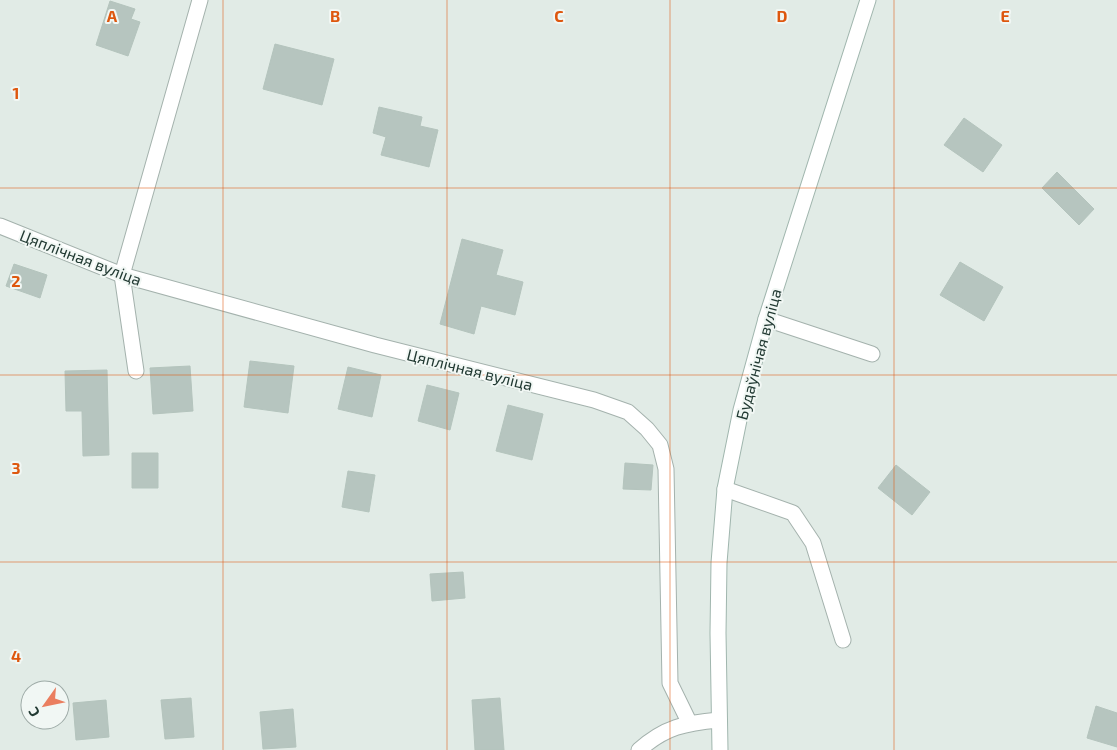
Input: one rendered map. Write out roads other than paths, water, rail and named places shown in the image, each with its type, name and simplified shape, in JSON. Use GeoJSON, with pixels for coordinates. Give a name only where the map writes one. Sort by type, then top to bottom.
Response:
{"type":"FeatureCollection","features":[{"type":"Feature","properties":{"kind":"street"},"geometry":{"type":"LineString","coordinates":[[136,371],[122,275],[200,0]]}},
{"type":"Feature","properties":{"kind":"street","name":"Будаўнічая вуліца"},"geometry":{"type":"LineString","coordinates":[[720,750],[718,720],[719,563],[725,489],[741,410],[766,319],[868,0]]}},
{"type":"Feature","properties":{"kind":"street","name":"Цяплічная вуліца"},"geometry":{"type":"LineString","coordinates":[[0,226],[122,275],[375,345],[594,400],[628,412],[647,429],[660,445],[666,470],[670,683],[689,722]]}},
{"type":"Feature","properties":{"kind":"street"},"geometry":{"type":"LineString","coordinates":[[766,319],[872,354]]}},
{"type":"Feature","properties":{"kind":"street"},"geometry":{"type":"LineString","coordinates":[[725,489],[793,513],[813,543],[843,640]]}},
{"type":"Feature","properties":{"kind":"street"},"geometry":{"type":"LineString","coordinates":[[639,750],[651,739],[689,722],[718,720]]}}]}
